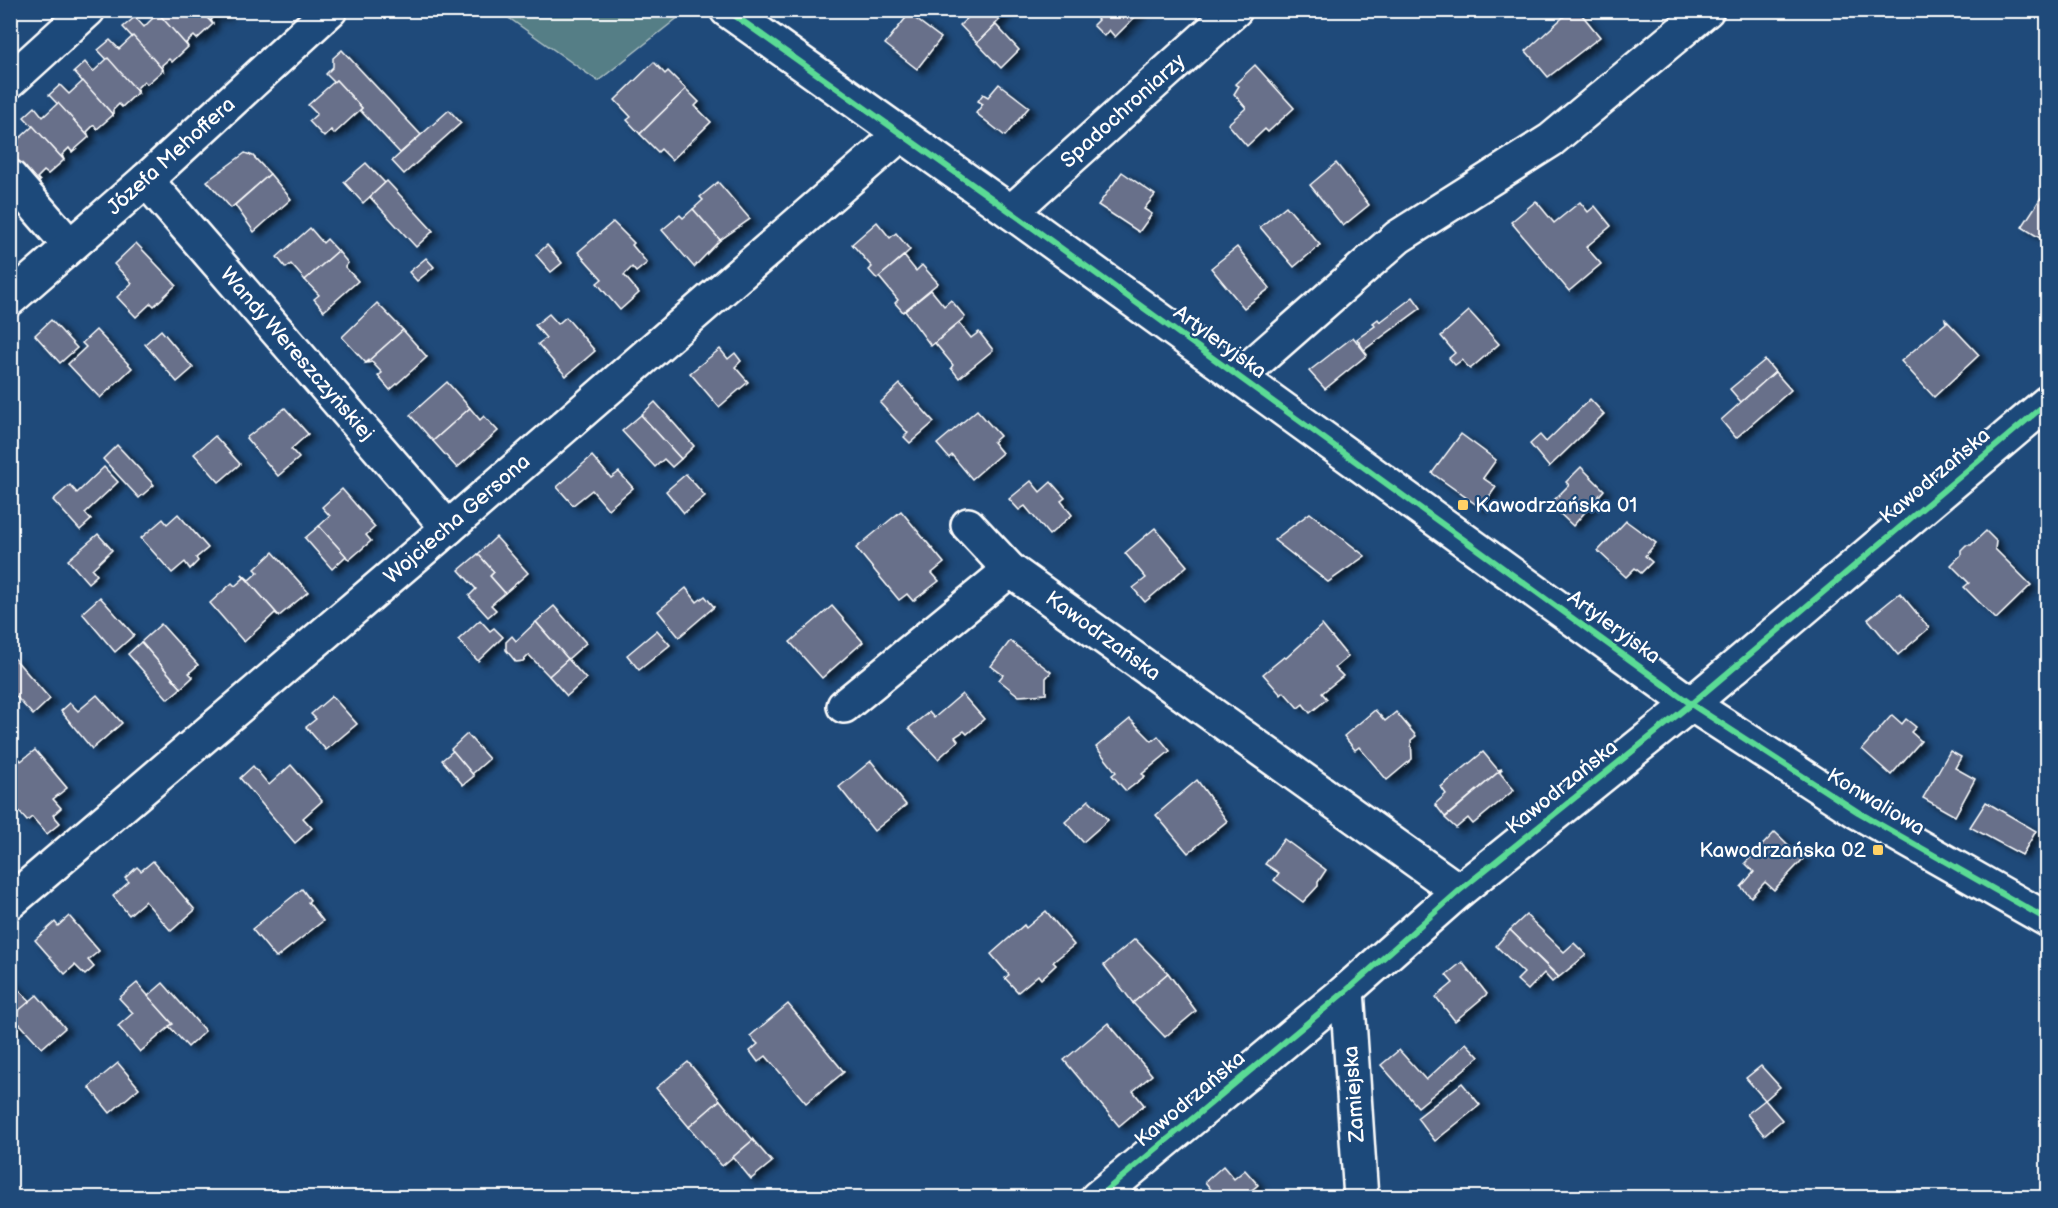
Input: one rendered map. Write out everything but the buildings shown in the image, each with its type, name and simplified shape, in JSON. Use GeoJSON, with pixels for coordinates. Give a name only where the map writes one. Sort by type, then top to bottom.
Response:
{"type":"FeatureCollection","features":[{"type":"Feature","properties":{"kind":"street"},"geometry":{"type":"LineString","coordinates":[[10,81],[87,10]]}},
{"type":"Feature","properties":{"kind":"street","name":"Józefa Mehoffera"},"geometry":{"type":"LineString","coordinates":[[10,299],[146,180],[330,10]]}},
{"type":"Feature","properties":{"kind":"street","name":"Artyleryjska"},"geometry":{"type":"LineString","coordinates":[[726,10],[1011,212],[1691,704]]}},
{"type":"Feature","properties":{"kind":"street","name":"Spadochroniarzy"},"geometry":{"type":"LineString","coordinates":[[1011,212],[1235,10]]}},
{"type":"Feature","properties":{"kind":"street"},"geometry":{"type":"LineString","coordinates":[[1239,377],[1398,237],[1551,140],[1707,10]]}},
{"type":"Feature","properties":{"kind":"street","name":"Wojciecha Gersona"},"geometry":{"type":"LineString","coordinates":[[10,902],[448,528],[901,134]]}},
{"type":"Feature","properties":{"kind":"street"},"geometry":{"type":"LineString","coordinates":[[10,177],[70,246]]}},
{"type":"Feature","properties":{"kind":"street","name":"Wandy Wereszczyńskiej"},"geometry":{"type":"LineString","coordinates":[[146,180],[448,528]]}},
{"type":"Feature","properties":{"kind":"street","name":"Kawodrzańska"},"geometry":{"type":"LineString","coordinates":[[1097,1197],[1347,990],[1459,891],[1691,704],[2048,402]]}},
{"type":"Feature","properties":{"kind":"street","name":"Kawodrzańska"},"geometry":{"type":"LineString","coordinates":[[968,525],[1010,570],[1459,891]]}},
{"type":"Feature","properties":{"kind":"street"},"geometry":{"type":"LineString","coordinates":[[844,706],[1010,570]]}},
{"type":"Feature","properties":{"kind":"street","name":"Konwaliowa"},"geometry":{"type":"LineString","coordinates":[[1691,704],[1858,812],[2048,920]]}},
{"type":"Feature","properties":{"kind":"street","name":"Zamiejska"},"geometry":{"type":"LineString","coordinates":[[1347,990],[1360,1197]]}},
{"type":"Feature","properties":{"kind":"green space"},"geometry":{"type":"Polygon","coordinates":[[[673,10],[680,16],[598,81],[499,11],[673,10]]]}},
{"type":"Feature","properties":{"kind":"cycle path"},"geometry":{"type":"LineString","coordinates":[[727,10],[1011,212],[1691,704],[1858,812],[2048,920]]}},
{"type":"Feature","properties":{"kind":"cycle path"},"geometry":{"type":"LineString","coordinates":[[1097,1198],[1347,990],[1459,891],[1691,704],[2048,402]]}},
{"type":"Feature","properties":{"kind":"place","name":"Kawodrzańska 01"},"geometry":{"type":"Point","coordinates":[1463,505]}},
{"type":"Feature","properties":{"kind":"place","name":"Kawodrzańska 02"},"geometry":{"type":"Point","coordinates":[1878,850]}}]}
